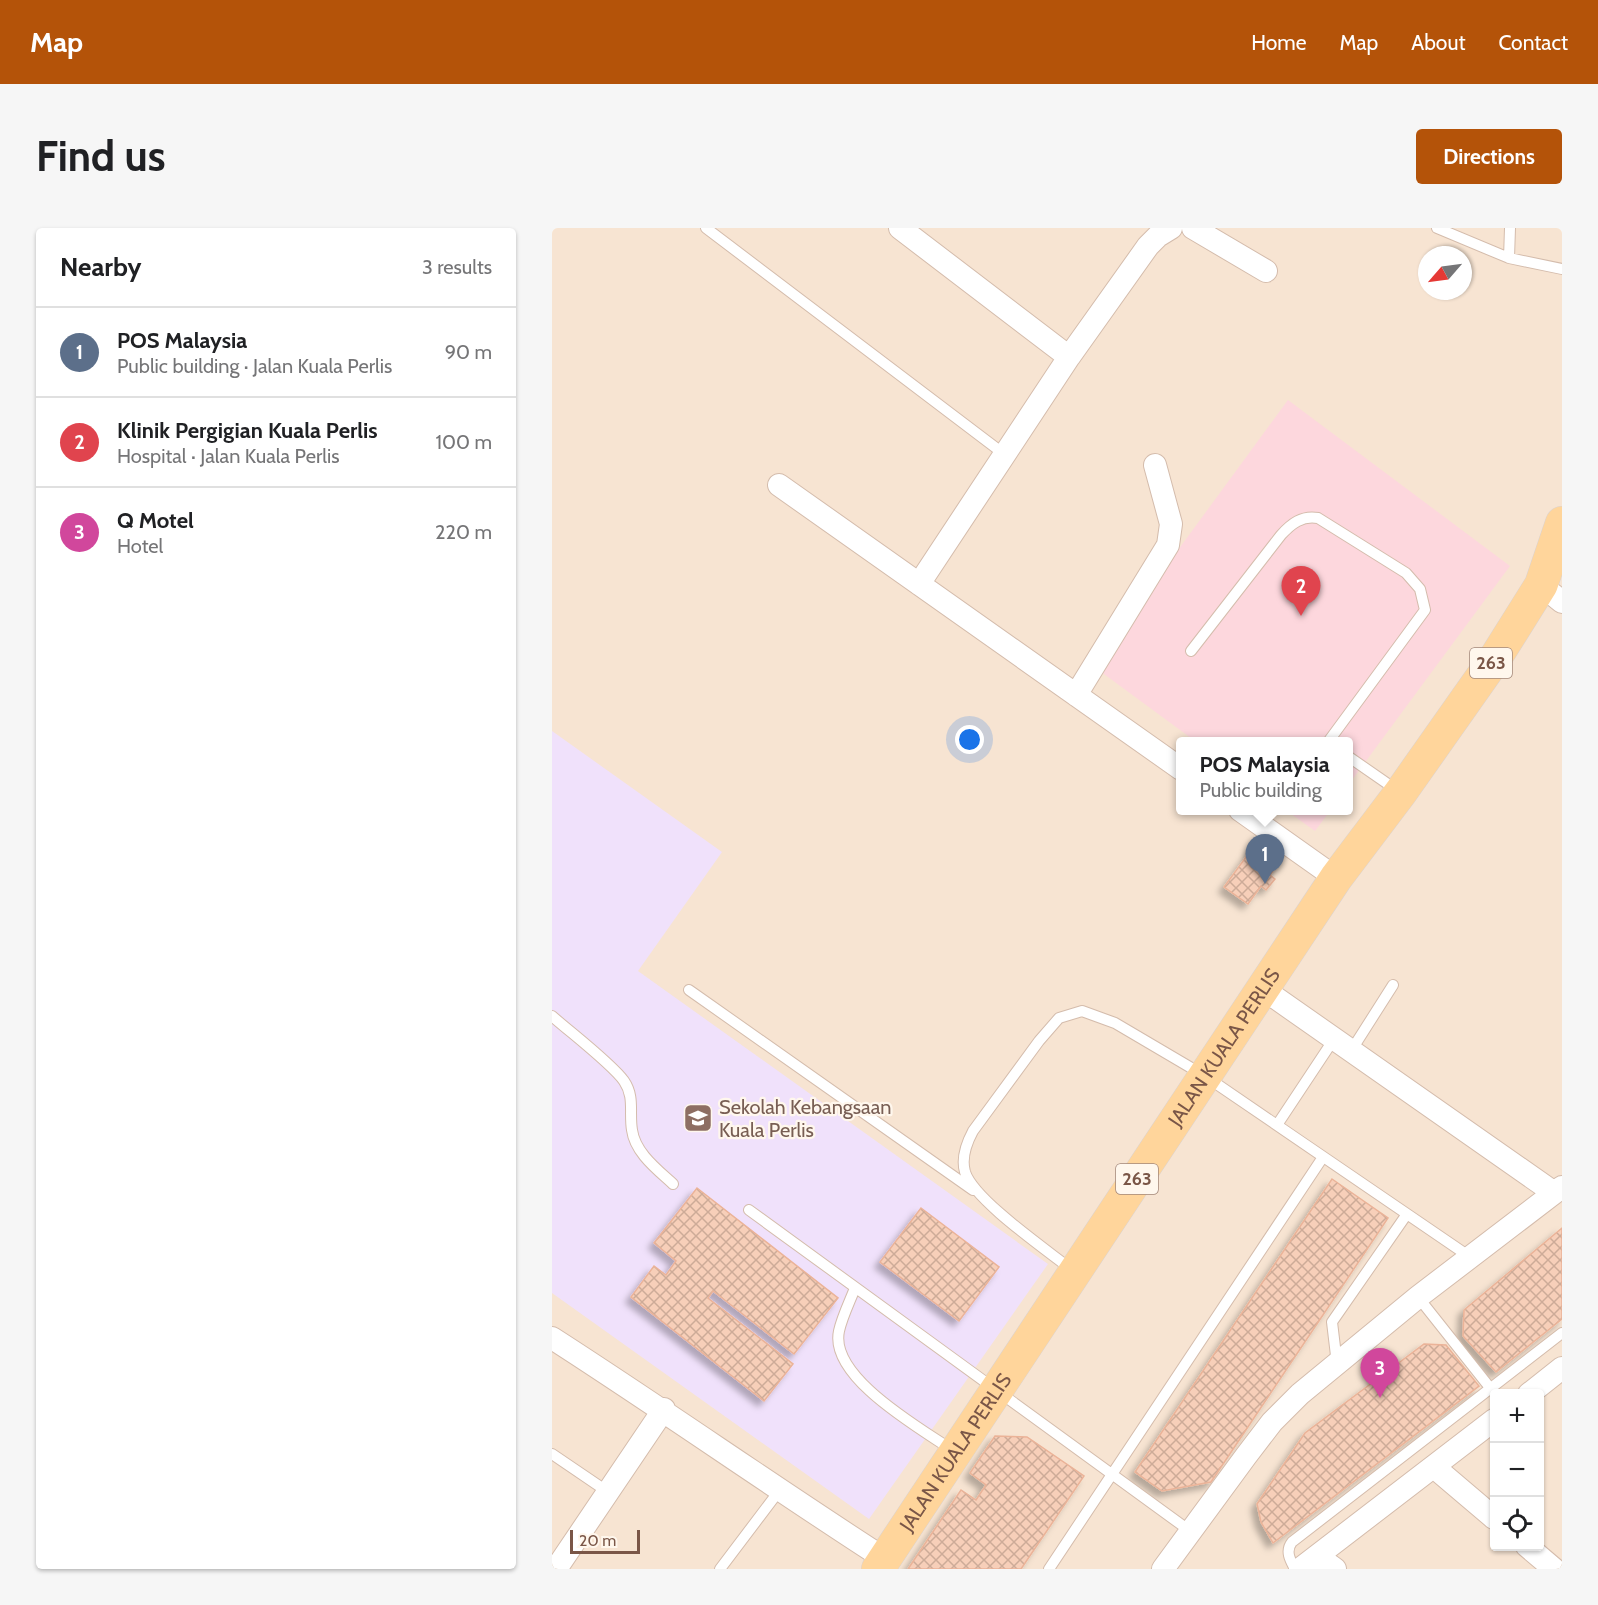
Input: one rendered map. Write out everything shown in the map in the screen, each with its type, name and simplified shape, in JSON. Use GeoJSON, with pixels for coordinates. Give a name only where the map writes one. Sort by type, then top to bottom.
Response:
{"type":"FeatureCollection","features":[{"type":"Feature","properties":{"kind":"main road","name":"JALAN KUALA PERLIS"},"geometry":{"type":"LineString","coordinates":[[881,1564],[1336,879],[1401,792],[1494,660],[1551,594],[1562,524]]}},
{"type":"Feature","properties":{"kind":"street"},"geometry":{"type":"LineString","coordinates":[[900,228],[1069,357]]}},
{"type":"Feature","properties":{"kind":"street"},"geometry":{"type":"LineString","coordinates":[[919,584],[1069,357],[1148,246],[1171,228]]}},
{"type":"Feature","properties":{"kind":"street"},"geometry":{"type":"LineString","coordinates":[[1193,228],[1266,271]]}},
{"type":"Feature","properties":{"kind":"street"},"geometry":{"type":"LineString","coordinates":[[1076,695],[1168,545],[1171,524],[1155,465]]}},
{"type":"Feature","properties":{"kind":"street"},"geometry":{"type":"LineString","coordinates":[[778,484],[1176,765]]}},
{"type":"Feature","properties":{"kind":"street"},"geometry":{"type":"LineString","coordinates":[[1247,815],[1336,879]]}},
{"type":"Feature","properties":{"kind":"street"},"geometry":{"type":"LineString","coordinates":[[1163,1569],[1272,1422],[1300,1394],[1418,1297],[1557,1190],[1263,989]]}},
{"type":"Feature","properties":{"kind":"street"},"geometry":{"type":"LineString","coordinates":[[552,1338],[663,1409],[881,1564]]}},
{"type":"Feature","properties":{"kind":"street"},"geometry":{"type":"LineString","coordinates":[[1535,1389],[1562,1368]]}},
{"type":"Feature","properties":{"kind":"street"},"geometry":{"type":"LineString","coordinates":[[556,1569],[663,1409]]}},
{"type":"Feature","properties":{"kind":"street"},"geometry":{"type":"LineString","coordinates":[[1312,1566],[1490,1423]]}},
{"type":"Feature","properties":{"kind":"street"},"geometry":{"type":"LineString","coordinates":[[1434,1467],[1490,1515]]}},
{"type":"Feature","properties":{"kind":"street"},"geometry":{"type":"LineString","coordinates":[[1533,1551],[1554,1569]]}},
{"type":"Feature","properties":{"kind":"lane"},"geometry":{"type":"LineString","coordinates":[[706,228],[1004,454]]}},
{"type":"Feature","properties":{"kind":"lane"},"geometry":{"type":"LineString","coordinates":[[1438,228],[1509,258],[1562,268]]}},
{"type":"Feature","properties":{"kind":"lane"},"geometry":{"type":"LineString","coordinates":[[1509,258],[1510,228]]}},
{"type":"Feature","properties":{"kind":"lane"},"geometry":{"type":"LineString","coordinates":[[1191,651],[1288,527],[1303,518],[1318,519],[1406,573],[1420,589],[1425,610],[1331,737]]}},
{"type":"Feature","properties":{"kind":"lane"},"geometry":{"type":"LineString","coordinates":[[1353,760],[1401,792]]}},
{"type":"Feature","properties":{"kind":"lane"},"geometry":{"type":"LineString","coordinates":[[1277,1125],[1393,985]]}},
{"type":"Feature","properties":{"kind":"lane"},"geometry":{"type":"LineString","coordinates":[[689,990],[981,1196],[1074,1272]]}},
{"type":"Feature","properties":{"kind":"lane"},"geometry":{"type":"LineString","coordinates":[[981,1196],[965,1172],[963,1159],[966,1144],[1039,1041],[1059,1018],[1082,1011],[1115,1023],[1205,1076],[1470,1257]]}},
{"type":"Feature","properties":{"kind":"lane"},"geometry":{"type":"LineString","coordinates":[[552,1016],[623,1080],[631,1094],[632,1131],[637,1144],[648,1161],[673,1184]]}},
{"type":"Feature","properties":{"kind":"lane"},"geometry":{"type":"LineString","coordinates":[[1049,1569],[1323,1157]]}},
{"type":"Feature","properties":{"kind":"lane"},"geometry":{"type":"LineString","coordinates":[[749,1210],[1190,1531]]}},
{"type":"Feature","properties":{"kind":"lane"},"geometry":{"type":"LineString","coordinates":[[1337,1364],[1332,1322],[1407,1214]]}},
{"type":"Feature","properties":{"kind":"lane"},"geometry":{"type":"LineString","coordinates":[[855,1288],[838,1332],[840,1353],[846,1366],[886,1404],[955,1452]]}},
{"type":"Feature","properties":{"kind":"lane"},"geometry":{"type":"LineString","coordinates":[[1418,1297],[1491,1389],[1562,1333]]}},
{"type":"Feature","properties":{"kind":"lane"},"geometry":{"type":"LineString","coordinates":[[1312,1566],[1288,1556],[1292,1542],[1490,1390]]}},
{"type":"Feature","properties":{"kind":"lane"},"geometry":{"type":"LineString","coordinates":[[552,1454],[608,1492]]}},
{"type":"Feature","properties":{"kind":"lane"},"geometry":{"type":"LineString","coordinates":[[720,1569],[779,1491]]}},
{"type":"Feature","properties":{"kind":"shaded area"},"geometry":{"type":"Polygon","coordinates":[[[552,228],[1562,228],[1562,1569],[552,1569],[552,228]]]}},
{"type":"Feature","properties":{"kind":"shaded area"},"geometry":{"type":"Polygon","coordinates":[[[1288,400],[1510,566],[1353,779],[1353,737],[1190,737],[1093,666],[1288,400]]]}},
{"type":"Feature","properties":{"kind":"shaded area","name":"Sekolah Kebangsaan Kuala Perlis"},"geometry":{"type":"Polygon","coordinates":[[[552,731],[722,852],[638,971],[1048,1264],[869,1519],[552,1293],[552,731]]]}},
{"type":"Feature","properties":{"kind":"shaded area"},"geometry":{"type":"Polygon","coordinates":[[[1293,815],[1327,815],[1315,831],[1293,815]]]}},
{"type":"Feature","properties":{"kind":"building"},"geometry":{"type":"Polygon","coordinates":[[[1257,842],[1281,859],[1270,875],[1275,879],[1266,890],[1261,886],[1248,904],[1224,887],[1257,842]]]}},
{"type":"Feature","properties":{"kind":"building"},"geometry":{"type":"Polygon","coordinates":[[[1332,1179],[1388,1218],[1211,1482],[1162,1491],[1135,1472],[1332,1179]]]}},
{"type":"Feature","properties":{"kind":"building"},"geometry":{"type":"Polygon","coordinates":[[[697,1188],[838,1298],[794,1354],[713,1291],[708,1298],[793,1364],[764,1401],[631,1297],[654,1266],[666,1275],[676,1261],[654,1243],[697,1188]]]}},
{"type":"Feature","properties":{"kind":"building"},"geometry":{"type":"Polygon","coordinates":[[[921,1208],[999,1267],[959,1321],[880,1262],[921,1208]]]}},
{"type":"Feature","properties":{"kind":"building"},"geometry":{"type":"Polygon","coordinates":[[[1562,1228],[1562,1319],[1496,1372],[1463,1336],[1464,1310],[1562,1228]]]}},
{"type":"Feature","properties":{"kind":"building"},"geometry":{"type":"Polygon","coordinates":[[[1424,1344],[1446,1345],[1479,1386],[1273,1543],[1261,1522],[1257,1504],[1305,1433],[1424,1344]]]}},
{"type":"Feature","properties":{"kind":"building"},"geometry":{"type":"Polygon","coordinates":[[[995,1436],[1027,1437],[1084,1476],[1021,1569],[908,1569],[961,1490],[976,1500],[986,1485],[970,1473],[995,1436]]]}},
{"type":"Feature","properties":{"kind":"place","name":"Klinik Pergigian Kuala Perlis"},"geometry":{"type":"Point","coordinates":[1301,616]}},
{"type":"Feature","properties":{"kind":"place","name":"POS Malaysia"},"geometry":{"type":"Point","coordinates":[1265,884]}},
{"type":"Feature","properties":{"kind":"place","name":"Sekolah Kebangsaan Kuala Perlis"},"geometry":{"type":"Point","coordinates":[698,1118]}},
{"type":"Feature","properties":{"kind":"place","name":"Q Motel"},"geometry":{"type":"Point","coordinates":[1380,1398]}}]}
